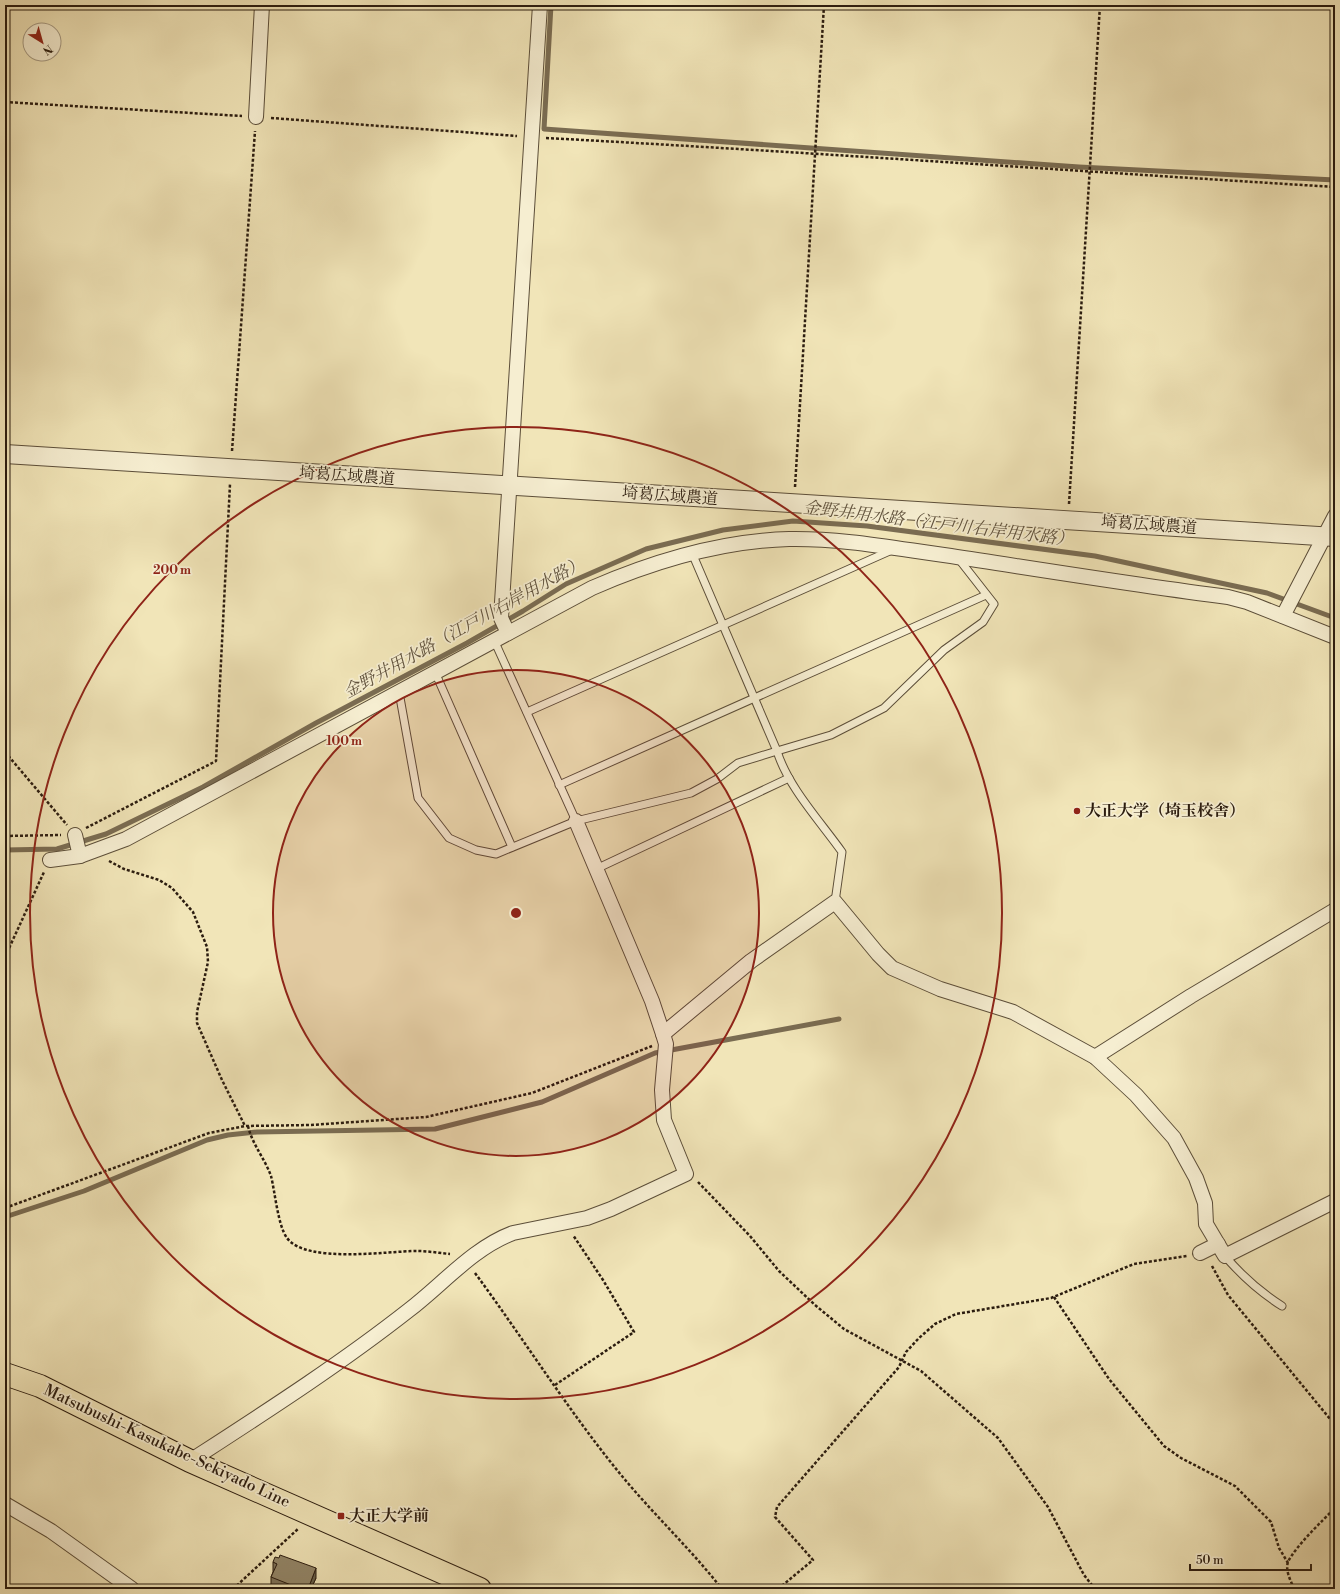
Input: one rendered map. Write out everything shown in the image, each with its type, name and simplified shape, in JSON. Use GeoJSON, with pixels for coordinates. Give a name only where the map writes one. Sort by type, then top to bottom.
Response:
{"type":"FeatureCollection","features":[{"type":"Feature","properties":{"kind":"main road","name":"Matsubushi-Kasukabe-Sekiyado Line"},"geometry":{"type":"LineString","coordinates":[[5,1374],[40,1386],[190,1461],[314,1514],[480,1589]]}},
{"type":"Feature","properties":{"kind":"street"},"geometry":{"type":"LineString","coordinates":[[256,117],[262,5]]}},
{"type":"Feature","properties":{"kind":"street"},"geometry":{"type":"LineString","coordinates":[[508,633],[501,618],[540,5]]}},
{"type":"Feature","properties":{"kind":"street","name":"埼葛広域農道"},"geometry":{"type":"LineString","coordinates":[[5,454],[1329,536]]}},
{"type":"Feature","properties":{"kind":"street"},"geometry":{"type":"LineString","coordinates":[[1283,616],[1329,536],[1335,516]]}},
{"type":"Feature","properties":{"kind":"street"},"geometry":{"type":"LineString","coordinates":[[50,860],[80,856],[126,838],[603,583],[635,570],[714,548],[789,539],[836,540],[895,548],[1228,597],[1283,616],[1335,637]]}},
{"type":"Feature","properties":{"kind":"street"},"geometry":{"type":"LineString","coordinates":[[190,1461],[287,1399],[409,1310],[469,1260],[504,1237],[514,1233],[565,1223],[611,1209],[686,1174],[664,1120],[662,1090],[665,1040],[652,1001],[576,821]]}},
{"type":"Feature","properties":{"kind":"street"},"geometry":{"type":"LineString","coordinates":[[75,834],[80,856]]}},
{"type":"Feature","properties":{"kind":"street"},"geometry":{"type":"LineString","coordinates":[[665,1040],[751,961],[835,902],[878,954],[892,968],[940,989],[1013,1012],[1095,1057],[1136,1095],[1174,1138],[1196,1178],[1205,1203],[1206,1224],[1221,1250]]}},
{"type":"Feature","properties":{"kind":"street"},"geometry":{"type":"LineString","coordinates":[[1095,1057],[1191,996],[1335,910]]}},
{"type":"Feature","properties":{"kind":"street"},"geometry":{"type":"LineString","coordinates":[[1202,1252],[1221,1250],[1335,1201]]}},
{"type":"Feature","properties":{"kind":"street"},"geometry":{"type":"LineString","coordinates":[[5,1504],[52,1531],[132,1589]]}},
{"type":"Feature","properties":{"kind":"lane"},"geometry":{"type":"LineString","coordinates":[[527,712],[895,548]]}},
{"type":"Feature","properties":{"kind":"lane"},"geometry":{"type":"LineString","coordinates":[[692,553],[722,626],[777,751],[781,764],[789,778],[842,852],[835,902]]}},
{"type":"Feature","properties":{"kind":"lane"},"geometry":{"type":"LineString","coordinates":[[399,692],[418,798],[449,838],[476,850],[496,854],[512,846],[576,821],[691,793],[717,779],[738,763],[831,735],[884,708],[944,650],[983,622],[994,604],[957,557]]}},
{"type":"Feature","properties":{"kind":"lane"},"geometry":{"type":"LineString","coordinates":[[559,785],[986,595]]}},
{"type":"Feature","properties":{"kind":"lane"},"geometry":{"type":"LineString","coordinates":[[494,640],[576,821]]}},
{"type":"Feature","properties":{"kind":"lane"},"geometry":{"type":"LineString","coordinates":[[435,672],[512,846]]}},
{"type":"Feature","properties":{"kind":"lane"},"geometry":{"type":"LineString","coordinates":[[596,869],[789,778]]}},
{"type":"Feature","properties":{"kind":"lane"},"geometry":{"type":"LineString","coordinates":[[1221,1250],[1241,1275],[1264,1294],[1282,1306]]}},
{"type":"Feature","properties":{"kind":"path"},"geometry":{"type":"LineString","coordinates":[[794,503],[824,5]]}},
{"type":"Feature","properties":{"kind":"path"},"geometry":{"type":"LineString","coordinates":[[1068,520],[1100,5]]}},
{"type":"Feature","properties":{"kind":"path"},"geometry":{"type":"LineString","coordinates":[[5,102],[256,117],[231,468],[216,761],[75,834],[5,836]]}},
{"type":"Feature","properties":{"kind":"path"},"geometry":{"type":"LineString","coordinates":[[815,152],[1090,172],[1335,187]]}},
{"type":"Feature","properties":{"kind":"path"},"geometry":{"type":"LineString","coordinates":[[5,752],[75,834]]}},
{"type":"Feature","properties":{"kind":"path"},"geometry":{"type":"LineString","coordinates":[[96,851],[104,858],[124,869],[159,880],[172,888],[193,912],[207,947],[208,962],[197,1012],[197,1023],[222,1080],[247,1126],[250,1137],[270,1175],[285,1234],[294,1244],[313,1252],[326,1254],[418,1251],[457,1255],[469,1260],[555,1385],[618,1472],[702,1563],[722,1589]]}},
{"type":"Feature","properties":{"kind":"path"},"geometry":{"type":"LineString","coordinates":[[5,956],[50,860]]}},
{"type":"Feature","properties":{"kind":"path"},"geometry":{"type":"LineString","coordinates":[[5,1208],[209,1133],[247,1126],[311,1125],[426,1117],[532,1093],[665,1040]]}},
{"type":"Feature","properties":{"kind":"path"},"geometry":{"type":"LineString","coordinates":[[686,1174],[693,1178],[717,1200],[779,1271],[815,1305],[844,1329],[921,1371],[983,1423],[998,1438],[1048,1507],[1084,1575],[1095,1589]]}},
{"type":"Feature","properties":{"kind":"path"},"geometry":{"type":"LineString","coordinates":[[555,1385],[634,1332],[603,1280],[565,1223]]}},
{"type":"Feature","properties":{"kind":"path"},"geometry":{"type":"LineString","coordinates":[[778,1589],[813,1560],[775,1517],[777,1508],[898,1367],[906,1352],[935,1324],[956,1314],[1054,1297],[1134,1264],[1202,1252],[1228,1295],[1335,1424]]}},
{"type":"Feature","properties":{"kind":"path"},"geometry":{"type":"LineString","coordinates":[[1054,1297],[1109,1379],[1164,1446],[1181,1458],[1235,1486],[1271,1522],[1279,1548],[1288,1563]]}},
{"type":"Feature","properties":{"kind":"path"},"geometry":{"type":"LineString","coordinates":[[1294,1589],[1287,1573],[1288,1563],[1301,1545],[1335,1508]]}},
{"type":"Feature","properties":{"kind":"path"},"geometry":{"type":"LineString","coordinates":[[233,1589],[314,1514]]}},
{"type":"Feature","properties":{"kind":"building"},"geometry":{"type":"Polygon","coordinates":[[[280,1555],[316,1568],[308,1589],[301,1589],[271,1577],[277,1564],[273,1562],[275,1557],[279,1558],[280,1555]]]}},
{"type":"Feature","properties":{"kind":"waterway"},"geometry":{"type":"LineString","coordinates":[[551,5],[544,129],[1079,167],[1335,180]]}},
{"type":"Feature","properties":{"kind":"waterway","name":"金野井用水路（江戸川右岸用水路）"},"geometry":{"type":"LineString","coordinates":[[5,850],[57,849],[106,834],[203,787],[316,723],[467,643],[566,584],[646,549],[723,530],[793,521],[867,526],[1095,556],[1267,593],[1335,618]]}},
{"type":"Feature","properties":{"kind":"waterway"},"geometry":{"type":"LineString","coordinates":[[5,1217],[84,1191],[207,1140],[228,1135],[257,1132],[435,1129],[542,1102],[655,1053],[839,1019]]}},
{"type":"Feature","properties":{"kind":"place","name":"大正大学（埼玉校舎）"},"geometry":{"type":"Point","coordinates":[1077,811]}},
{"type":"Feature","properties":{"kind":"place","name":"大正大学前"},"geometry":{"type":"Point","coordinates":[341,1516]}}]}
